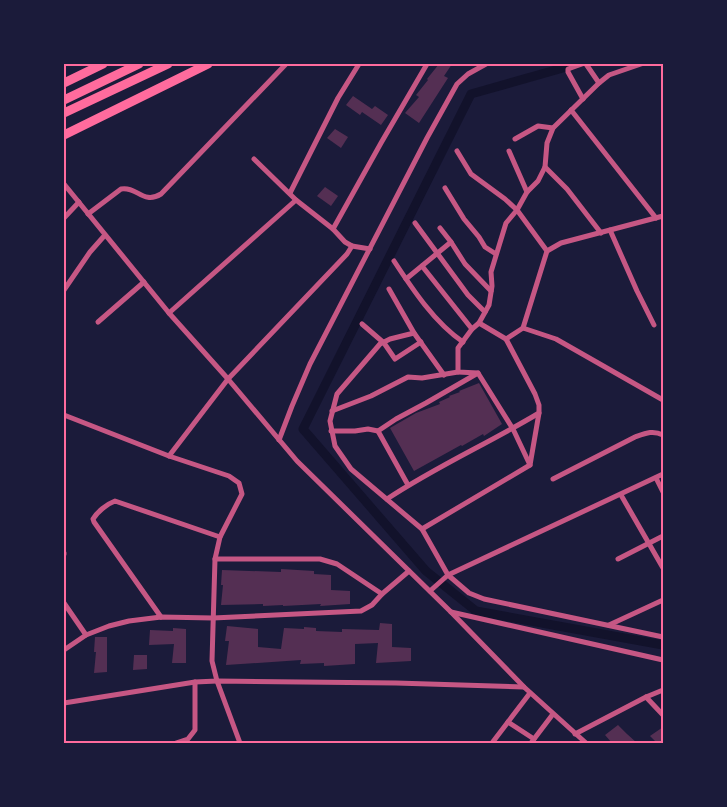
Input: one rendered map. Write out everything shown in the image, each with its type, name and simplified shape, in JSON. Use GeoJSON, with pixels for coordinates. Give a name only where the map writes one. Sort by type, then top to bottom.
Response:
{"type":"FeatureCollection","features":[{"type":"Feature","properties":{"kind":"highway"},"geometry":{"type":"LineString","coordinates":[[64,83],[103,64]]}},
{"type":"Feature","properties":{"kind":"highway"},"geometry":{"type":"LineString","coordinates":[[64,100],[139,64]]}},
{"type":"Feature","properties":{"kind":"highway"},"geometry":{"type":"LineString","coordinates":[[64,113],[168,64]]}},
{"type":"Feature","properties":{"kind":"highway"},"geometry":{"type":"LineString","coordinates":[[64,135],[208,64]]}},
{"type":"Feature","properties":{"kind":"street"},"geometry":{"type":"LineString","coordinates":[[88,214],[121,189],[125,188],[151,198],[161,194],[286,64]]}},
{"type":"Feature","properties":{"kind":"street"},"geometry":{"type":"LineString","coordinates":[[290,193],[338,98],[359,64]]}},
{"type":"Feature","properties":{"kind":"street"},"geometry":{"type":"LineString","coordinates":[[333,229],[427,64]]}},
{"type":"Feature","properties":{"kind":"street"},"geometry":{"type":"LineString","coordinates":[[279,440],[310,364],[427,138],[457,84],[468,74],[486,64]]}},
{"type":"Feature","properties":{"kind":"street"},"geometry":{"type":"LineString","coordinates":[[582,64],[568,69],[568,72],[583,99]]}},
{"type":"Feature","properties":{"kind":"street"},"geometry":{"type":"LineString","coordinates":[[586,64],[598,83]]}},
{"type":"Feature","properties":{"kind":"street"},"geometry":{"type":"LineString","coordinates":[[458,372],[458,348],[479,322],[489,305],[492,286],[491,272],[506,223],[517,210],[527,192],[538,181],[545,168],[548,142],[553,128],[598,83],[609,75],[641,64]]}},
{"type":"Feature","properties":{"kind":"street"},"geometry":{"type":"LineString","coordinates":[[571,110],[656,218]]}},
{"type":"Feature","properties":{"kind":"street"},"geometry":{"type":"LineString","coordinates":[[514,139],[538,126],[553,128]]}},
{"type":"Feature","properties":{"kind":"street"},"geometry":{"type":"LineString","coordinates":[[457,151],[471,174],[517,210],[547,251]]}},
{"type":"Feature","properties":{"kind":"street"},"geometry":{"type":"LineString","coordinates":[[509,151],[527,192]]}},
{"type":"Feature","properties":{"kind":"street"},"geometry":{"type":"LineString","coordinates":[[254,159],[296,200],[333,229],[345,242],[352,246],[370,249]]}},
{"type":"Feature","properties":{"kind":"street"},"geometry":{"type":"LineString","coordinates":[[545,168],[567,190],[601,233]]}},
{"type":"Feature","properties":{"kind":"street"},"geometry":{"type":"LineString","coordinates":[[64,184],[169,313],[228,379],[296,461],[431,590],[530,693],[586,743]]}},
{"type":"Feature","properties":{"kind":"street"},"geometry":{"type":"LineString","coordinates":[[445,188],[464,219],[486,247],[496,254]]}},
{"type":"Feature","properties":{"kind":"street"},"geometry":{"type":"LineString","coordinates":[[169,313],[296,200]]}},
{"type":"Feature","properties":{"kind":"street"},"geometry":{"type":"LineString","coordinates":[[64,218],[79,202]]}},
{"type":"Feature","properties":{"kind":"street"},"geometry":{"type":"LineString","coordinates":[[506,339],[523,328],[547,251],[561,242],[663,216]]}},
{"type":"Feature","properties":{"kind":"street"},"geometry":{"type":"LineString","coordinates":[[415,223],[468,294],[485,312]]}},
{"type":"Feature","properties":{"kind":"street"},"geometry":{"type":"LineString","coordinates":[[440,228],[465,264],[491,291]]}},
{"type":"Feature","properties":{"kind":"street"},"geometry":{"type":"LineString","coordinates":[[610,230],[654,325]]}},
{"type":"Feature","properties":{"kind":"street"},"geometry":{"type":"LineString","coordinates":[[64,290],[90,252],[105,235]]}},
{"type":"Feature","properties":{"kind":"street"},"geometry":{"type":"LineString","coordinates":[[406,279],[451,242]]}},
{"type":"Feature","properties":{"kind":"street"},"geometry":{"type":"LineString","coordinates":[[168,456],[228,379],[347,254],[352,246]]}},
{"type":"Feature","properties":{"kind":"street"},"geometry":{"type":"LineString","coordinates":[[394,262],[438,321],[463,342]]}},
{"type":"Feature","properties":{"kind":"street"},"geometry":{"type":"LineString","coordinates":[[422,266],[472,330]]}},
{"type":"Feature","properties":{"kind":"street"},"geometry":{"type":"LineString","coordinates":[[98,322],[144,282]]}},
{"type":"Feature","properties":{"kind":"street"},"geometry":{"type":"LineString","coordinates":[[388,289],[414,333],[444,375]]}},
{"type":"Feature","properties":{"kind":"street"},"geometry":{"type":"LineString","coordinates":[[422,529],[530,464],[539,405],[506,339],[479,322]]}},
{"type":"Feature","properties":{"kind":"street"},"geometry":{"type":"LineString","coordinates":[[362,324],[384,343],[395,359],[421,342]]}},
{"type":"Feature","properties":{"kind":"street"},"geometry":{"type":"LineString","coordinates":[[523,328],[556,340],[663,400]]}},
{"type":"Feature","properties":{"kind":"street"},"geometry":{"type":"LineString","coordinates":[[414,333],[390,339],[380,344],[337,394],[330,421],[331,431],[335,446],[351,470],[422,529],[446,577],[469,593],[484,599],[663,637]]}},
{"type":"Feature","properties":{"kind":"street"},"geometry":{"type":"LineString","coordinates":[[332,411],[371,396],[408,377],[422,378],[458,372],[478,373]]}},
{"type":"Feature","properties":{"kind":"street"},"geometry":{"type":"LineString","coordinates":[[478,373],[512,429],[530,464]]}},
{"type":"Feature","properties":{"kind":"street"},"geometry":{"type":"LineString","coordinates":[[331,431],[368,429],[378,431],[396,418],[478,373]]}},
{"type":"Feature","properties":{"kind":"street"},"geometry":{"type":"LineString","coordinates":[[387,499],[408,485],[539,413]]}},
{"type":"Feature","properties":{"kind":"street"},"geometry":{"type":"LineString","coordinates":[[64,415],[168,456],[229,476],[238,483],[242,494],[220,537],[215,559],[212,661],[217,681],[240,743]]}},
{"type":"Feature","properties":{"kind":"street"},"geometry":{"type":"LineString","coordinates":[[378,431],[408,485]]}},
{"type":"Feature","properties":{"kind":"street"},"geometry":{"type":"LineString","coordinates":[[553,479],[635,437],[648,432],[658,432],[663,435]]}},
{"type":"Feature","properties":{"kind":"street"},"geometry":{"type":"LineString","coordinates":[[431,590],[446,577],[663,474]]}},
{"type":"Feature","properties":{"kind":"street"},"geometry":{"type":"LineString","coordinates":[[656,478],[663,492]]}},
{"type":"Feature","properties":{"kind":"street"},"geometry":{"type":"LineString","coordinates":[[621,495],[663,568]]}},
{"type":"Feature","properties":{"kind":"street"},"geometry":{"type":"LineString","coordinates":[[161,618],[94,522],[93,519],[96,514],[115,501],[220,537]]}},
{"type":"Feature","properties":{"kind":"street"},"geometry":{"type":"LineString","coordinates":[[618,559],[663,536]]}},
{"type":"Feature","properties":{"kind":"street"},"geometry":{"type":"LineString","coordinates":[[215,559],[320,560],[344,567],[382,594]]}},
{"type":"Feature","properties":{"kind":"street"},"geometry":{"type":"LineString","coordinates":[[64,650],[86,635],[129,620],[361,611],[372,604],[409,571]]}},
{"type":"Feature","properties":{"kind":"street"},"geometry":{"type":"LineString","coordinates":[[608,625],[663,600]]}},
{"type":"Feature","properties":{"kind":"street"},"geometry":{"type":"LineString","coordinates":[[64,603],[86,635]]}},
{"type":"Feature","properties":{"kind":"street"},"geometry":{"type":"LineString","coordinates":[[451,612],[663,660]]}},
{"type":"Feature","properties":{"kind":"street"},"geometry":{"type":"LineString","coordinates":[[64,703],[195,682],[217,681],[524,687]]}},
{"type":"Feature","properties":{"kind":"street"},"geometry":{"type":"LineString","coordinates":[[176,743],[188,739],[195,730],[195,682]]}},
{"type":"Feature","properties":{"kind":"street"},"geometry":{"type":"LineString","coordinates":[[575,734],[663,690]]}},
{"type":"Feature","properties":{"kind":"street"},"geometry":{"type":"LineString","coordinates":[[492,743],[530,693]]}},
{"type":"Feature","properties":{"kind":"street"},"geometry":{"type":"LineString","coordinates":[[646,698],[663,714]]}},
{"type":"Feature","properties":{"kind":"street"},"geometry":{"type":"LineString","coordinates":[[508,722],[532,741],[553,714]]}},
{"type":"Feature","properties":{"kind":"building"},"geometry":{"type":"Polygon","coordinates":[[[439,64],[452,64],[444,76],[448,78],[419,123],[405,113],[419,97],[416,95],[439,64]]]}},
{"type":"Feature","properties":{"kind":"building"},"geometry":{"type":"Polygon","coordinates":[[[353,96],[372,109],[375,106],[388,115],[381,125],[362,112],[360,115],[346,105],[353,96]]]}},
{"type":"Feature","properties":{"kind":"building"},"geometry":{"type":"Polygon","coordinates":[[[335,129],[348,137],[341,148],[327,138],[335,129]]]}},
{"type":"Feature","properties":{"kind":"building"},"geometry":{"type":"Polygon","coordinates":[[[325,187],[338,196],[331,206],[317,196],[325,187]]]}},
{"type":"Feature","properties":{"kind":"building"},"geometry":{"type":"Polygon","coordinates":[[[479,383],[502,424],[484,436],[483,434],[414,471],[390,428],[416,413],[440,404],[439,402],[449,396],[479,383]]]}},
{"type":"Feature","properties":{"kind":"building"},"geometry":{"type":"Polygon","coordinates":[[[281,569],[314,571],[314,574],[331,575],[331,590],[350,591],[350,604],[320,606],[321,604],[283,606],[263,606],[263,604],[221,605],[222,570],[281,572],[281,569]]]}},
{"type":"Feature","properties":{"kind":"building"},"geometry":{"type":"Polygon","coordinates":[[[380,623],[392,624],[392,647],[411,648],[411,661],[376,663],[378,643],[355,644],[355,664],[324,666],[324,663],[300,664],[301,660],[226,665],[229,641],[225,641],[227,626],[258,629],[258,647],[281,649],[284,628],[304,629],[304,627],[316,628],[316,631],[342,632],[342,629],[379,630],[380,623]]]}},
{"type":"Feature","properties":{"kind":"building"},"geometry":{"type":"Polygon","coordinates":[[[173,628],[186,629],[186,663],[172,663],[174,644],[149,645],[150,630],[173,631],[173,628]]]}},
{"type":"Feature","properties":{"kind":"building"},"geometry":{"type":"Polygon","coordinates":[[[95,637],[107,637],[107,672],[94,673],[95,637]]]}},
{"type":"Feature","properties":{"kind":"building"},"geometry":{"type":"Polygon","coordinates":[[[134,655],[147,655],[147,669],[133,670],[134,655]]]}},
{"type":"Feature","properties":{"kind":"building"},"geometry":{"type":"Polygon","coordinates":[[[618,725],[637,743],[612,743],[605,735],[618,725]]]}},
{"type":"Feature","properties":{"kind":"building"},"geometry":{"type":"Polygon","coordinates":[[[663,727],[663,743],[657,743],[650,736],[663,727]]]}},
{"type":"Feature","properties":{"kind":"waterway"},"geometry":{"type":"LineString","coordinates":[[577,64],[471,94],[303,429],[426,571],[476,611],[663,645]]}}]}
